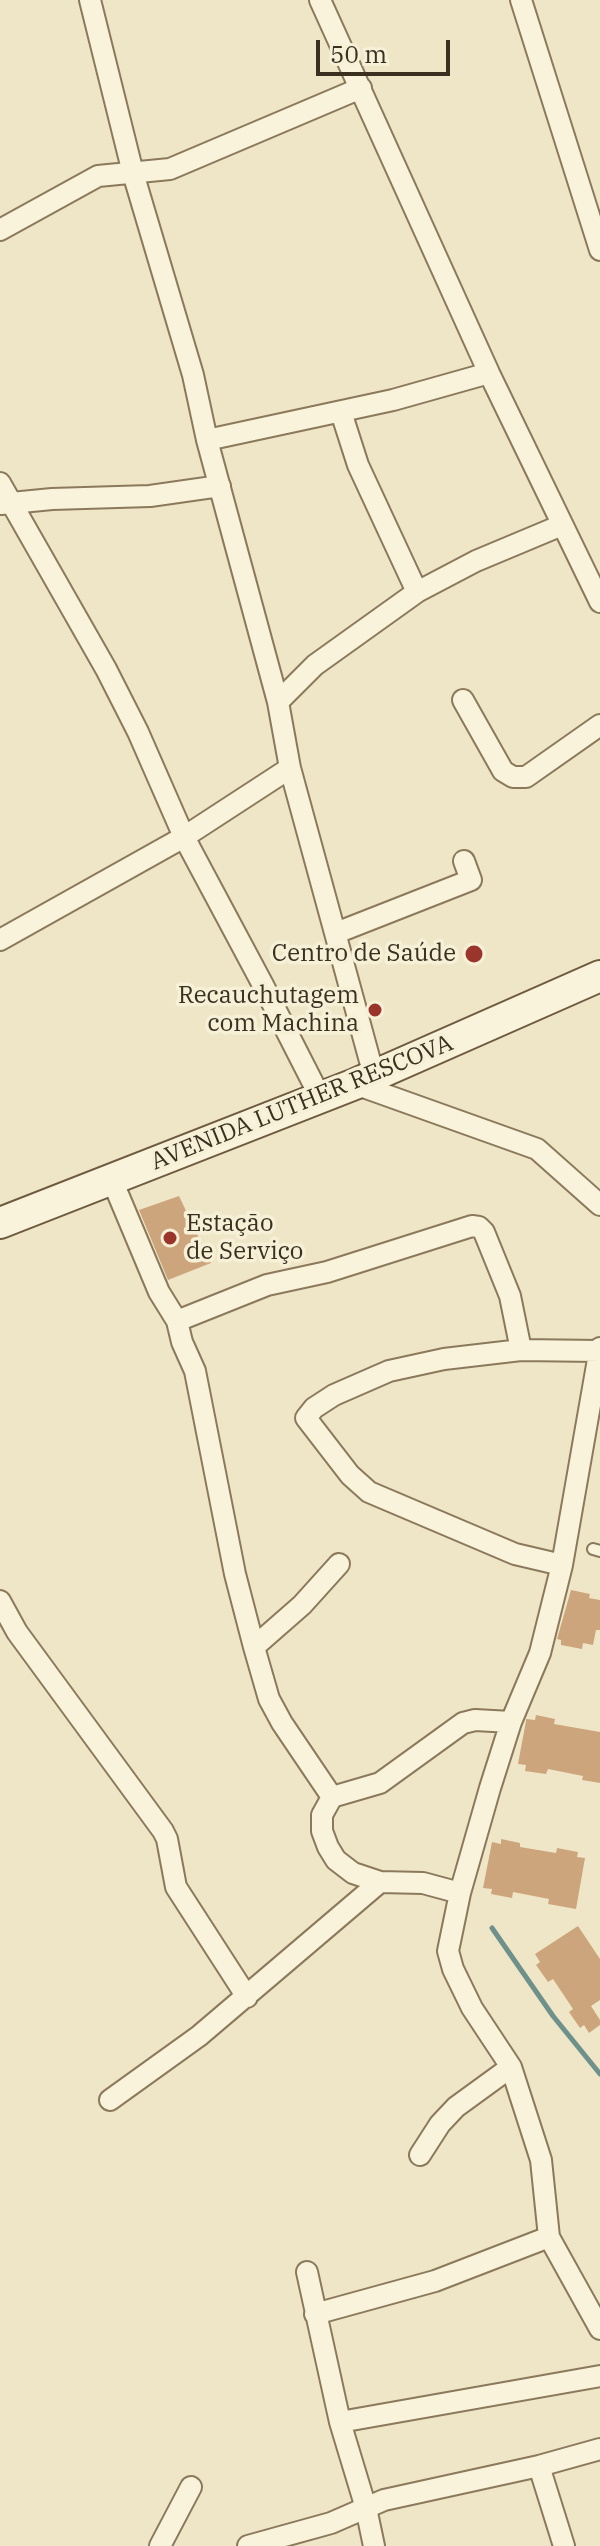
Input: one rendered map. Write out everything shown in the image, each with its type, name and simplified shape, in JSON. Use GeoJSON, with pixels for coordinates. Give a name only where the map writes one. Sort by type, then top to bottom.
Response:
{"type":"FeatureCollection","features":[{"type":"Feature","properties":{"kind":"main road","name":"AVENIDA LUTHER RESCOVA"},"geometry":{"type":"LineString","coordinates":[[0,1207],[314,1085],[363,1073],[600,961]]}},
{"type":"Feature","properties":{"kind":"main road","name":"AVENIDA LUTHER RESCOVA"},"geometry":{"type":"LineString","coordinates":[[0,1223],[112,1180],[600,976]]}},
{"type":"Feature","properties":{"kind":"street"},"geometry":{"type":"LineString","coordinates":[[90,0],[133,173],[193,375],[207,440],[278,702],[290,768],[336,933],[363,1073],[537,1149],[600,1205]]}},
{"type":"Feature","properties":{"kind":"street"},"geometry":{"type":"LineString","coordinates":[[320,0],[489,373],[600,602]]}},
{"type":"Feature","properties":{"kind":"street"},"geometry":{"type":"LineString","coordinates":[[521,0],[600,250]]}},
{"type":"Feature","properties":{"kind":"street"},"geometry":{"type":"LineString","coordinates":[[0,230],[98,176],[170,169],[361,88]]}},
{"type":"Feature","properties":{"kind":"street"},"geometry":{"type":"LineString","coordinates":[[207,440],[341,412],[489,373]]}},
{"type":"Feature","properties":{"kind":"street"},"geometry":{"type":"LineString","coordinates":[[341,412],[358,465],[417,592]]}},
{"type":"Feature","properties":{"kind":"street"},"geometry":{"type":"LineString","coordinates":[[0,483],[6,504],[138,732],[184,837],[314,1085]]}},
{"type":"Feature","properties":{"kind":"street"},"geometry":{"type":"LineString","coordinates":[[6,504],[52,499],[150,496],[220,486]]}},
{"type":"Feature","properties":{"kind":"street"},"geometry":{"type":"LineString","coordinates":[[278,702],[315,665],[417,592],[476,561],[562,525]]}},
{"type":"Feature","properties":{"kind":"street"},"geometry":{"type":"LineString","coordinates":[[463,700],[503,771],[513,777],[526,777],[600,725]]}},
{"type":"Feature","properties":{"kind":"street"},"geometry":{"type":"LineString","coordinates":[[0,940],[184,837],[290,768]]}},
{"type":"Feature","properties":{"kind":"street"},"geometry":{"type":"LineString","coordinates":[[336,933],[471,880],[464,861]]}},
{"type":"Feature","properties":{"kind":"street"},"geometry":{"type":"LineString","coordinates":[[112,1180],[159,1292],[177,1321],[182,1342],[195,1371],[235,1574],[269,1699],[332,1797]]}},
{"type":"Feature","properties":{"kind":"street"},"geometry":{"type":"LineString","coordinates":[[177,1321],[267,1285],[327,1272],[472,1226],[484,1232],[510,1296],[521,1350]]}},
{"type":"Feature","properties":{"kind":"street"},"geometry":{"type":"LineString","coordinates":[[562,1565],[515,1554],[369,1492],[342,1465],[306,1418],[314,1408],[334,1395],[389,1371],[444,1359],[521,1350],[600,1350],[562,1565],[540,1653],[511,1722],[460,1893],[448,1951],[472,2008],[511,2067],[541,2160],[549,2237],[600,2329]]}},
{"type":"Feature","properties":{"kind":"street"},"geometry":{"type":"LineString","coordinates":[[254,1647],[302,1605],[339,1564]]}},
{"type":"Feature","properties":{"kind":"street"},"geometry":{"type":"LineString","coordinates":[[0,1601],[17,1632],[163,1831],[176,1887],[247,1997]]}},
{"type":"Feature","properties":{"kind":"street"},"geometry":{"type":"LineString","coordinates":[[460,1893],[423,1883],[380,1882],[353,1873],[336,1860],[328,1847],[322,1831],[322,1815],[332,1797],[380,1783],[463,1723],[475,1720],[511,1722]]}},
{"type":"Feature","properties":{"kind":"street"},"geometry":{"type":"LineString","coordinates":[[110,2100],[199,2036],[380,1882]]}},
{"type":"Feature","properties":{"kind":"street"},"geometry":{"type":"LineString","coordinates":[[420,2155],[440,2124],[456,2107],[511,2067]]}},
{"type":"Feature","properties":{"kind":"street"},"geometry":{"type":"LineString","coordinates":[[315,2314],[435,2281],[549,2237]]}},
{"type":"Feature","properties":{"kind":"street"},"geometry":{"type":"LineString","coordinates":[[307,2272],[340,2422],[374,2546]]}},
{"type":"Feature","properties":{"kind":"street"},"geometry":{"type":"LineString","coordinates":[[340,2422],[600,2376]]}},
{"type":"Feature","properties":{"kind":"street"},"geometry":{"type":"LineString","coordinates":[[248,2546],[331,2523],[384,2500],[539,2466],[600,2449]]}},
{"type":"Feature","properties":{"kind":"street"},"geometry":{"type":"LineString","coordinates":[[539,2466],[564,2546]]}},
{"type":"Feature","properties":{"kind":"street"},"geometry":{"type":"LineString","coordinates":[[160,2546],[191,2487]]}},
{"type":"Feature","properties":{"kind":"building","name":"Estação de Serviço"},"geometry":{"type":"Polygon","coordinates":[[[179,1196],[211,1263],[168,1280],[139,1210],[179,1196]]]}},
{"type":"Feature","properties":{"kind":"building"},"geometry":{"type":"Polygon","coordinates":[[[571,1590],[590,1594],[589,1598],[600,1600],[600,1630],[596,1630],[593,1645],[583,1643],[582,1649],[561,1645],[561,1640],[557,1639],[571,1590]]]}},
{"type":"Feature","properties":{"kind":"building"},"geometry":{"type":"Polygon","coordinates":[[[536,1715],[555,1719],[554,1724],[600,1732],[600,1783],[548,1769],[546,1774],[525,1771],[526,1765],[518,1764],[526,1719],[535,1720],[536,1715]]]}},
{"type":"Feature","properties":{"kind":"building"},"geometry":{"type":"Polygon","coordinates":[[[501,1839],[520,1843],[520,1847],[556,1853],[557,1848],[578,1852],[577,1857],[585,1858],[576,1909],[548,1904],[549,1899],[513,1892],[512,1898],[491,1894],[492,1889],[483,1888],[492,1842],[501,1844],[501,1839]]]}},
{"type":"Feature","properties":{"kind":"building"},"geometry":{"type":"Polygon","coordinates":[[[578,1926],[600,1959],[600,2000],[591,2006],[600,2025],[589,2033],[584,2025],[580,2028],[569,2012],[573,2009],[553,1979],[548,1982],[536,1965],[540,1962],[535,1954],[578,1926]]]}},
{"type":"Feature","properties":{"kind":"waterway"},"geometry":{"type":"LineString","coordinates":[[492,1928],[553,2016],[600,2074]]}},
{"type":"Feature","properties":{"kind":"place","name":"Centro de Saúde"},"geometry":{"type":"Point","coordinates":[474,954]}},
{"type":"Feature","properties":{"kind":"place","name":"Recauchutagem com Machina"},"geometry":{"type":"Point","coordinates":[375,1010]}},
{"type":"Feature","properties":{"kind":"place","name":"Estação de Serviço"},"geometry":{"type":"Point","coordinates":[170,1238]}}]}
